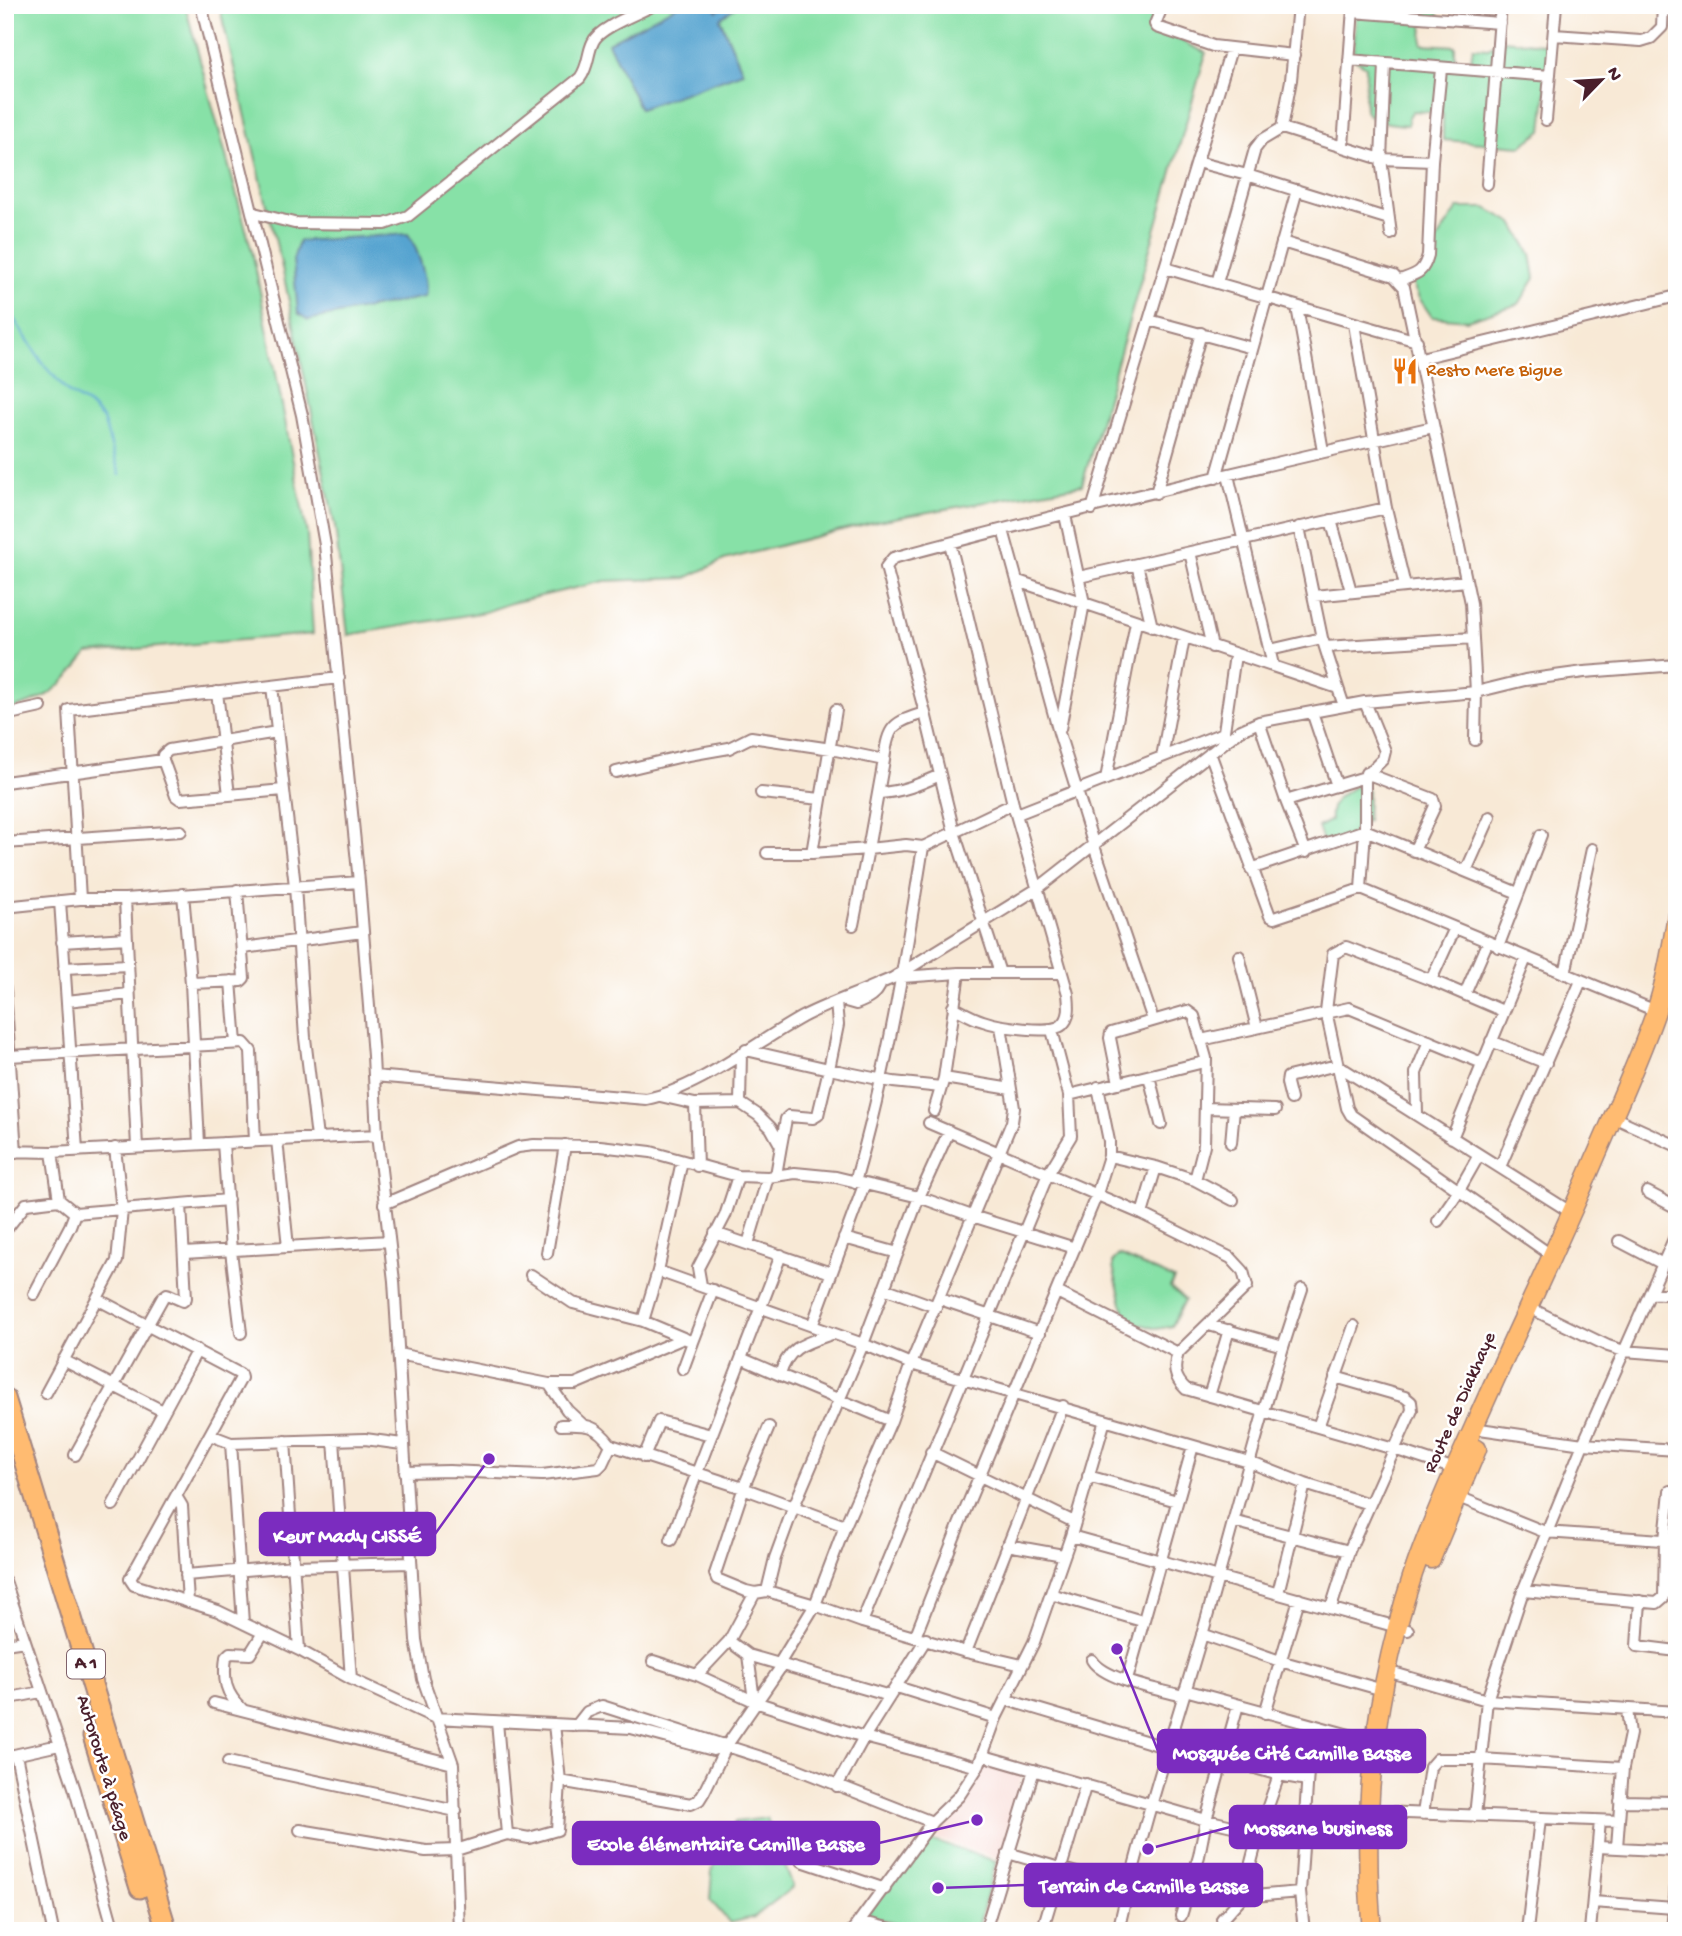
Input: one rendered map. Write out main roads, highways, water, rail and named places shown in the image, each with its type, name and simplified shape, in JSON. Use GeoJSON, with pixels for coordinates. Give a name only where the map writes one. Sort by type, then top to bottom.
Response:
{"type":"FeatureCollection","features":[{"type":"Feature","properties":{"kind":"highway","name":"A 1"},"geometry":{"type":"LineString","coordinates":[[5,1398],[167,1931]]}},
{"type":"Feature","properties":{"kind":"highway","name":"Autoroute à péage"},"geometry":{"type":"LineString","coordinates":[[5,1444],[153,1931]]}},
{"type":"Feature","properties":{"kind":"main road","name":"Route de Diakhaye"},"geometry":{"type":"LineString","coordinates":[[1372,1931],[1367,1844],[1375,1742],[1383,1690],[1403,1628],[1457,1496],[1479,1429],[1656,1012],[1677,914]]}},
{"type":"Feature","properties":{"kind":"main road","name":"Route de Diakhaye"},"geometry":{"type":"LineString","coordinates":[[1383,1931],[1379,1856],[1385,1745],[1413,1575],[1455,1469],[1479,1429],[1538,1312],[1658,1040],[1677,980]]}},
{"type":"Feature","properties":{"kind":"water"},"geometry":{"type":"Polygon","coordinates":[[[678,5],[714,5],[717,11],[725,5],[738,5],[720,19],[743,72],[640,109],[608,43],[678,5]]]}},
{"type":"Feature","properties":{"kind":"water"},"geometry":{"type":"Polygon","coordinates":[[[408,234],[421,265],[425,297],[308,320],[298,313],[293,260],[299,241],[408,234]]]}},
{"type":"Feature","properties":{"kind":"waterway"},"geometry":{"type":"LineString","coordinates":[[5,305],[43,364],[69,393],[89,405],[103,419],[120,475]]}},
{"type":"Feature","properties":{"kind":"place","name":"Resto Mere Bigue"},"geometry":{"type":"Point","coordinates":[1405,371]}},
{"type":"Feature","properties":{"kind":"place","name":"Keur Mady CISSÉ"},"geometry":{"type":"Point","coordinates":[489,1459]}},
{"type":"Feature","properties":{"kind":"place","name":"Mosquée Cité Camille Basse"},"geometry":{"type":"Point","coordinates":[1117,1649]}},
{"type":"Feature","properties":{"kind":"place","name":"Ecole élémentaire Camille Basse"},"geometry":{"type":"Point","coordinates":[977,1820]}},
{"type":"Feature","properties":{"kind":"place","name":"Mossane business"},"geometry":{"type":"Point","coordinates":[1148,1849]}},
{"type":"Feature","properties":{"kind":"place","name":"Terrain de Camille Basse"},"geometry":{"type":"Point","coordinates":[938,1888]}}]}
